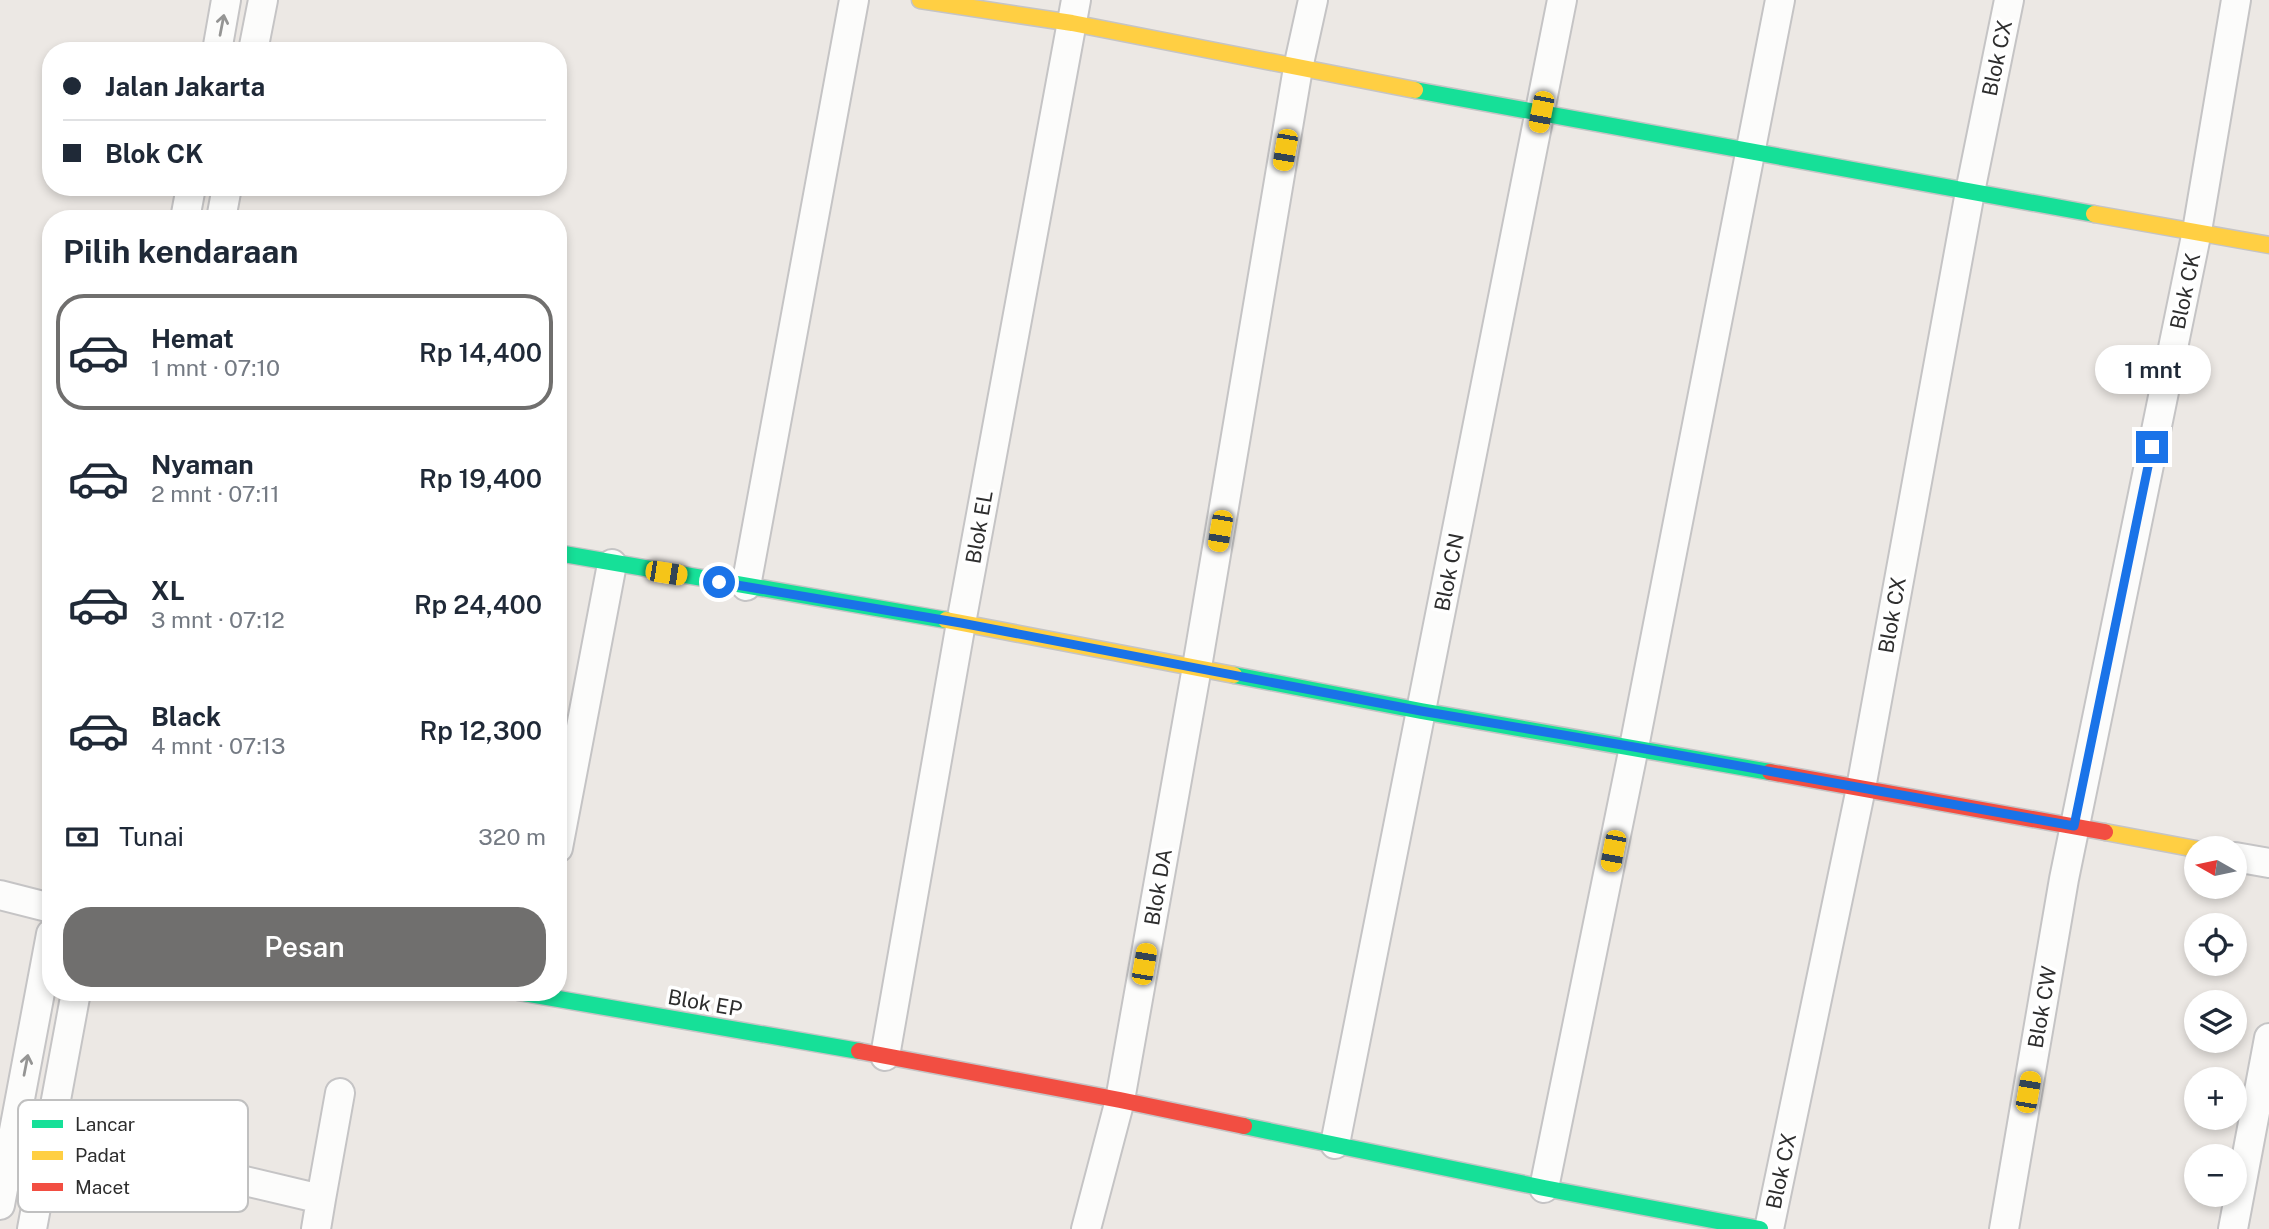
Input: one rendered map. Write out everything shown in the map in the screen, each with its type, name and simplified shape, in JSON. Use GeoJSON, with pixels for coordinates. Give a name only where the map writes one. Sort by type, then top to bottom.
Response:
{"type":"FeatureCollection","features":[{"type":"Feature","properties":{"kind":"street"},"geometry":{"type":"LineString","coordinates":[[219,42],[226,0]]}},
{"type":"Feature","properties":{"kind":"street"},"geometry":{"type":"LineString","coordinates":[[255,42],[263,0]]}},
{"type":"Feature","properties":{"kind":"street"},"geometry":{"type":"LineString","coordinates":[[746,586],[854,0]]}},
{"type":"Feature","properties":{"kind":"street"},"geometry":{"type":"LineString","coordinates":[[920,0],[1074,12],[1298,68],[2269,245]]}},
{"type":"Feature","properties":{"kind":"street","name":"Blok DA"},"geometry":{"type":"LineString","coordinates":[[1086,1229],[1120,1100],[1197,667],[1298,68],[1313,0]]}},
{"type":"Feature","properties":{"kind":"street","name":"Blok CN"},"geometry":{"type":"LineString","coordinates":[[1335,1144],[1562,0]]}},
{"type":"Feature","properties":{"kind":"street"},"geometry":{"type":"LineString","coordinates":[[1544,1188],[1634,747],[1780,0]]}},
{"type":"Feature","properties":{"kind":"street","name":"Blok CX"},"geometry":{"type":"LineString","coordinates":[[1769,1229],[1861,788],[1970,192],[2009,0]]}},
{"type":"Feature","properties":{"kind":"street","name":"Blok CK"},"geometry":{"type":"LineString","coordinates":[[2074,826],[2197,231],[2236,0]]}},
{"type":"Feature","properties":{"kind":"street","name":"Blok EL"},"geometry":{"type":"LineString","coordinates":[[885,1056],[961,623],[1074,12]]}},
{"type":"Feature","properties":{"kind":"street"},"geometry":{"type":"LineString","coordinates":[[567,555],[961,623],[1421,711],[2184,847]]}},
{"type":"Feature","properties":{"kind":"street"},"geometry":{"type":"LineString","coordinates":[[567,801],[612,564]]}},
{"type":"Feature","properties":{"kind":"street","name":"Blok CW"},"geometry":{"type":"LineString","coordinates":[[2004,1229],[2074,826]]}},
{"type":"Feature","properties":{"kind":"street"},"geometry":{"type":"LineString","coordinates":[[2247,859],[2269,863]]}},
{"type":"Feature","properties":{"kind":"street"},"geometry":{"type":"LineString","coordinates":[[0,895],[42,906]]}},
{"type":"Feature","properties":{"kind":"street"},"geometry":{"type":"LineString","coordinates":[[0,1205],[10,1120],[42,975]]}},
{"type":"Feature","properties":{"kind":"street","name":"Blok EP"},"geometry":{"type":"LineString","coordinates":[[567,1000],[1120,1100],[1544,1188],[1760,1229]]}},
{"type":"Feature","properties":{"kind":"street"},"geometry":{"type":"LineString","coordinates":[[56,1100],[74,1001]]}},
{"type":"Feature","properties":{"kind":"street"},"geometry":{"type":"LineString","coordinates":[[2233,1229],[2269,1038]]}},
{"type":"Feature","properties":{"kind":"street"},"geometry":{"type":"LineString","coordinates":[[316,1229],[340,1093]]}},
{"type":"Feature","properties":{"kind":"street"},"geometry":{"type":"LineString","coordinates":[[248,1182],[321,1199]]}},
{"type":"Feature","properties":{"kind":"traffic: fast"},"geometry":{"type":"LineString","coordinates":[[1415,90],[2094,214]]}},
{"type":"Feature","properties":{"kind":"traffic: fast"},"geometry":{"type":"LineString","coordinates":[[567,555],[946,620]]}},
{"type":"Feature","properties":{"kind":"traffic: fast"},"geometry":{"type":"LineString","coordinates":[[1234,675],[1421,711],[1770,772]]}},
{"type":"Feature","properties":{"kind":"traffic: fast"},"geometry":{"type":"LineString","coordinates":[[567,1000],[859,1051]]}},
{"type":"Feature","properties":{"kind":"traffic: fast"},"geometry":{"type":"LineString","coordinates":[[1244,1126],[1760,1229]]}},
{"type":"Feature","properties":{"kind":"traffic: slow"},"geometry":{"type":"LineString","coordinates":[[920,0],[1072,23],[1415,90]]}},
{"type":"Feature","properties":{"kind":"traffic: slow"},"geometry":{"type":"LineString","coordinates":[[2094,214],[2269,245]]}},
{"type":"Feature","properties":{"kind":"traffic: slow"},"geometry":{"type":"LineString","coordinates":[[946,620],[1234,675]]}},
{"type":"Feature","properties":{"kind":"traffic: slow"},"geometry":{"type":"LineString","coordinates":[[2105,832],[2184,847]]}},
{"type":"Feature","properties":{"kind":"traffic: jam"},"geometry":{"type":"LineString","coordinates":[[1770,772],[2105,832]]}},
{"type":"Feature","properties":{"kind":"traffic: jam"},"geometry":{"type":"LineString","coordinates":[[859,1051],[1244,1126]]}},
{"type":"Feature","properties":{"kind":"route"},"geometry":{"type":"LineString","coordinates":[[719,582],[961,623],[1421,711],[2074,826],[2152,447]]}}]}
